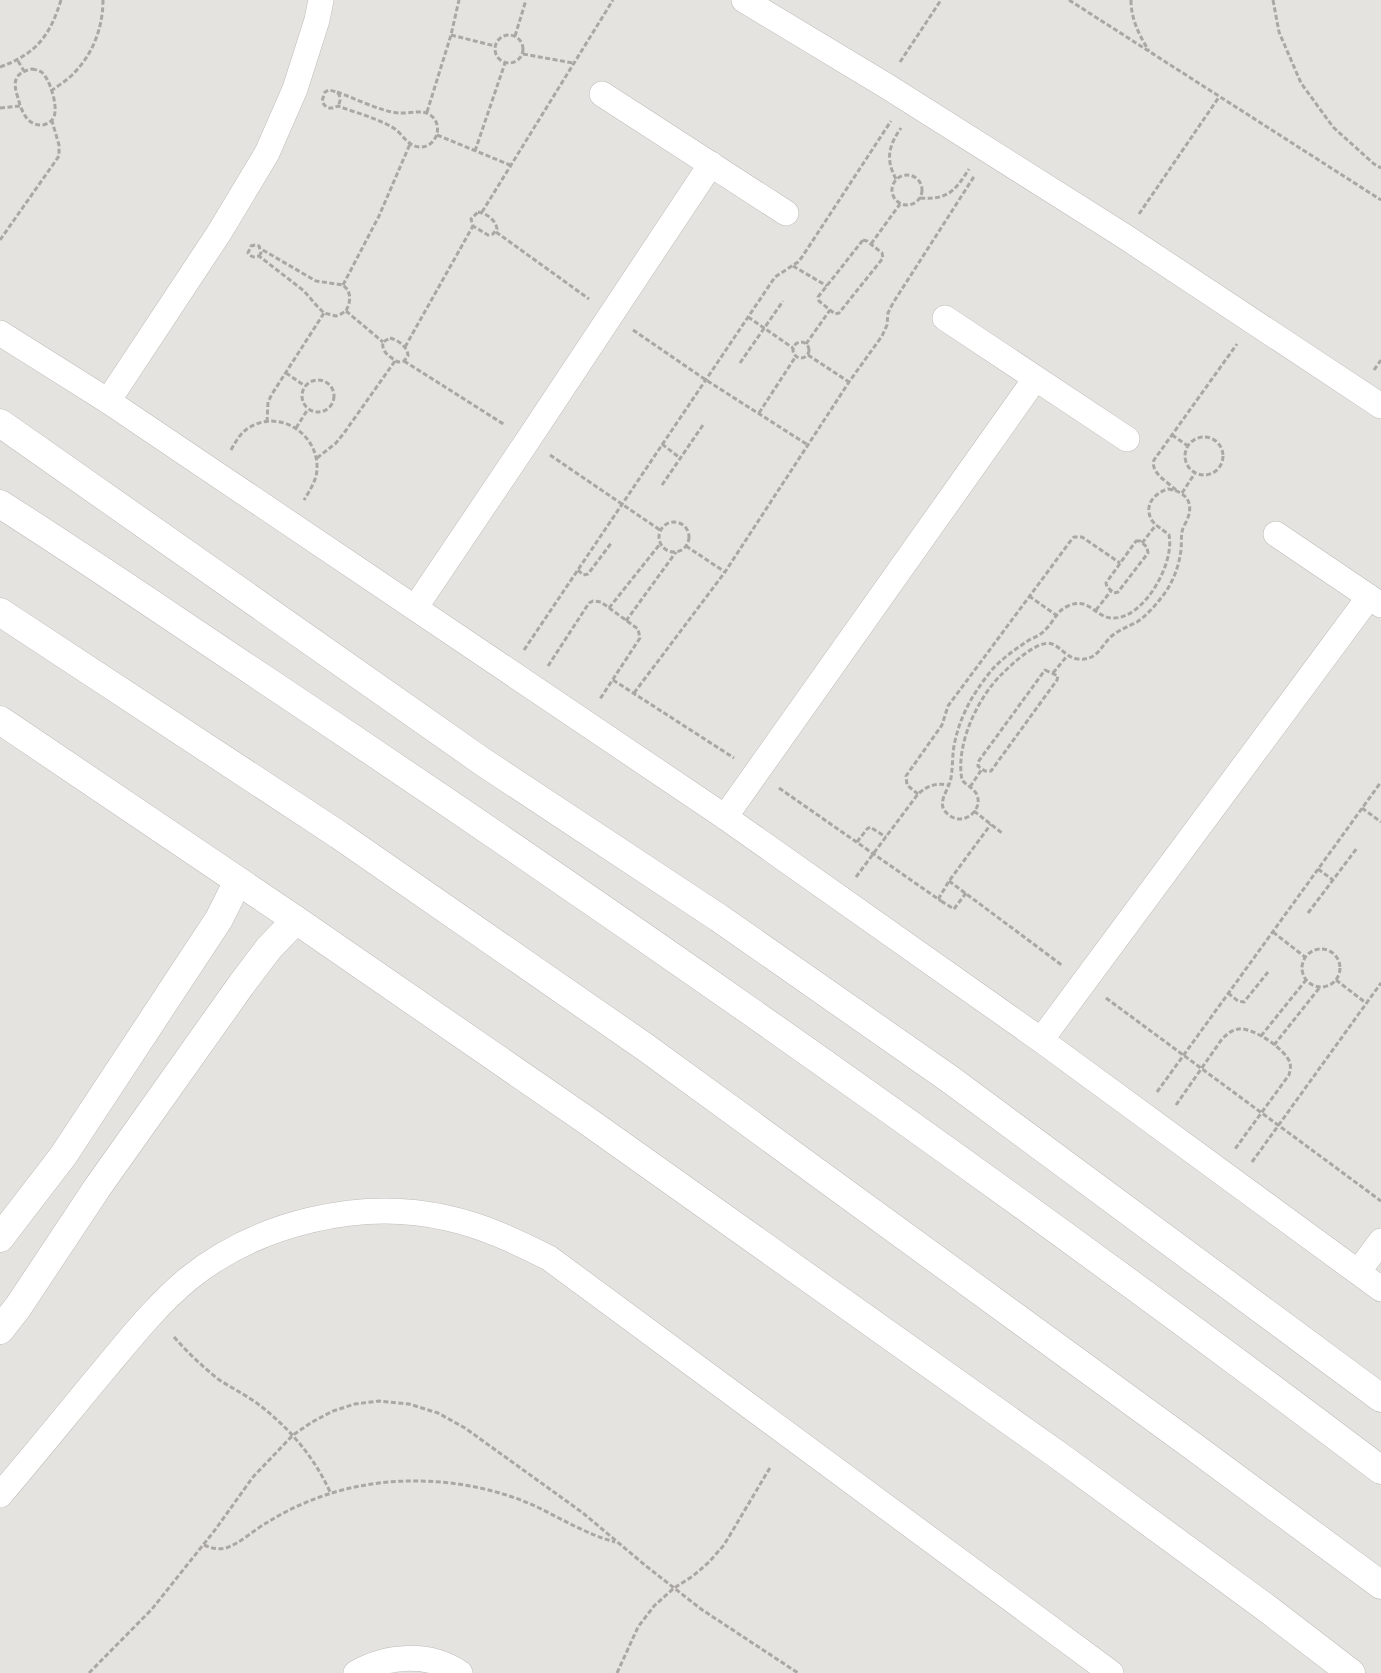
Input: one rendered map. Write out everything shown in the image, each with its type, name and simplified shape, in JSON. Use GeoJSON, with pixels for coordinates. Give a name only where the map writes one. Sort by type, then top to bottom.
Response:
{"type":"FeatureCollection","features":[{"type":"Feature","properties":{"kind":"street"},"geometry":{"type":"LineString","coordinates":[[108,401],[219,233],[267,152],[294,89],[317,20],[321,0]]}},
{"type":"Feature","properties":{"kind":"street"},"geometry":{"type":"LineString","coordinates":[[744,0],[911,101],[1124,236],[1381,406]]}},
{"type":"Feature","properties":{"kind":"street"},"geometry":{"type":"LineString","coordinates":[[602,94],[786,213]]}},
{"type":"Feature","properties":{"kind":"street"},"geometry":{"type":"LineString","coordinates":[[415,608],[711,164]]}},
{"type":"Feature","properties":{"kind":"street"},"geometry":{"type":"LineString","coordinates":[[944,318],[1127,439]]}},
{"type":"Feature","properties":{"kind":"street"},"geometry":{"type":"LineString","coordinates":[[0,333],[108,401],[726,817],[1229,1176],[1381,1289]]}},
{"type":"Feature","properties":{"kind":"street"},"geometry":{"type":"LineString","coordinates":[[726,817],[1035,379]]}},
{"type":"Feature","properties":{"kind":"street"},"geometry":{"type":"LineString","coordinates":[[0,423],[482,762],[719,918],[951,1080],[1381,1398]]}},
{"type":"Feature","properties":{"kind":"street"},"geometry":{"type":"LineString","coordinates":[[0,482],[9,510],[459,809],[882,1103],[1273,1388],[1381,1470]]}},
{"type":"Feature","properties":{"kind":"street"},"geometry":{"type":"LineString","coordinates":[[1040,1040],[1375,601],[1276,534]]}},
{"type":"Feature","properties":{"kind":"street"},"geometry":{"type":"LineString","coordinates":[[0,612],[340,835],[645,1047],[1174,1432],[1381,1586]]}},
{"type":"Feature","properties":{"kind":"street"},"geometry":{"type":"LineString","coordinates":[[0,720],[296,920],[586,1120],[1062,1458],[1262,1604],[1351,1673]]}},
{"type":"Feature","properties":{"kind":"street"},"geometry":{"type":"LineString","coordinates":[[0,1238],[63,1156],[219,919],[238,881]]}},
{"type":"Feature","properties":{"kind":"street"},"geometry":{"type":"LineString","coordinates":[[0,1330],[18,1307],[97,1188],[236,993],[269,948],[296,920]]}},
{"type":"Feature","properties":{"kind":"street"},"geometry":{"type":"LineString","coordinates":[[0,1495],[48,1440],[148,1317],[188,1279],[234,1249],[284,1227],[338,1214],[392,1211],[447,1218],[500,1233],[549,1258],[1111,1673]]}},
{"type":"Feature","properties":{"kind":"street"},"geometry":{"type":"LineString","coordinates":[[1358,1272],[1381,1241]]}},
{"type":"Feature","properties":{"kind":"street"},"geometry":{"type":"LineString","coordinates":[[356,1673],[371,1664],[400,1658],[428,1660],[455,1669],[460,1673]]}},
{"type":"Feature","properties":{"kind":"path"},"geometry":{"type":"LineString","coordinates":[[0,67],[18,61],[39,44],[54,22],[61,0]]}},
{"type":"Feature","properties":{"kind":"path"},"geometry":{"type":"LineString","coordinates":[[51,91],[75,72],[94,46],[103,16],[102,0]]}},
{"type":"Feature","properties":{"kind":"path"},"geometry":{"type":"LineString","coordinates":[[426,113],[451,35],[459,0]]}},
{"type":"Feature","properties":{"kind":"path"},"geometry":{"type":"LineString","coordinates":[[515,36],[526,0]]}},
{"type":"Feature","properties":{"kind":"path"},"geometry":{"type":"LineString","coordinates":[[482,212],[496,223],[497,226],[496,232],[490,236],[473,226],[471,223],[472,217],[478,212],[482,212],[613,0]]}},
{"type":"Feature","properties":{"kind":"path"},"geometry":{"type":"LineString","coordinates":[[885,85],[941,0]]}},
{"type":"Feature","properties":{"kind":"path"},"geometry":{"type":"LineString","coordinates":[[1069,0],[1381,200]]}},
{"type":"Feature","properties":{"kind":"path"},"geometry":{"type":"LineString","coordinates":[[1131,0],[1135,24],[1141,39],[1151,53]]}},
{"type":"Feature","properties":{"kind":"path"},"geometry":{"type":"LineString","coordinates":[[1273,0],[1279,32],[1301,83],[1333,127],[1374,164],[1381,168]]}},
{"type":"Feature","properties":{"kind":"path"},"geometry":{"type":"LineString","coordinates":[[451,35],[495,46]]}},
{"type":"Feature","properties":{"kind":"path"},"geometry":{"type":"LineString","coordinates":[[507,35],[515,36],[524,47],[523,54],[519,60],[512,64],[505,63],[495,53],[495,46],[499,39],[507,35]]}},
{"type":"Feature","properties":{"kind":"path"},"geometry":{"type":"LineString","coordinates":[[523,54],[573,63]]}},
{"type":"Feature","properties":{"kind":"path"},"geometry":{"type":"LineString","coordinates":[[18,61],[24,71]]}},
{"type":"Feature","properties":{"kind":"path"},"geometry":{"type":"LineString","coordinates":[[475,151],[505,63]]}},
{"type":"Feature","properties":{"kind":"path"},"geometry":{"type":"LineString","coordinates":[[0,240],[59,156],[60,146],[52,121],[56,108],[51,91],[44,75],[39,71],[32,69],[24,71],[15,81],[14,88],[20,106],[28,120],[33,124],[40,125],[52,121]]}},
{"type":"Feature","properties":{"kind":"path"},"geometry":{"type":"LineString","coordinates":[[329,90],[390,112],[399,114],[426,113],[434,118],[438,126],[437,135],[431,143],[420,147],[410,144],[401,134],[385,124],[338,106],[328,108],[322,101],[325,92],[329,90]]}},
{"type":"Feature","properties":{"kind":"path"},"geometry":{"type":"LineString","coordinates":[[337,92],[340,97],[338,106]]}},
{"type":"Feature","properties":{"kind":"path"},"geometry":{"type":"LineString","coordinates":[[1124,236],[1219,97]]}},
{"type":"Feature","properties":{"kind":"path"},"geometry":{"type":"LineString","coordinates":[[896,179],[889,164],[890,147],[911,101]]}},
{"type":"Feature","properties":{"kind":"path"},"geometry":{"type":"LineString","coordinates":[[510,671],[775,276],[793,266],[802,257],[911,101]]}},
{"type":"Feature","properties":{"kind":"path"},"geometry":{"type":"LineString","coordinates":[[0,108],[20,106]]}},
{"type":"Feature","properties":{"kind":"path"},"geometry":{"type":"LineString","coordinates":[[437,135],[510,165]]}},
{"type":"Feature","properties":{"kind":"path"},"geometry":{"type":"LineString","coordinates":[[343,285],[379,216],[410,144]]}},
{"type":"Feature","properties":{"kind":"path"},"geometry":{"type":"LineString","coordinates":[[920,198],[941,197],[957,188],[986,149]]}},
{"type":"Feature","properties":{"kind":"path"},"geometry":{"type":"LineString","coordinates":[[634,693],[725,572],[849,382],[882,336],[887,325],[888,313],[893,303],[986,149]]}},
{"type":"Feature","properties":{"kind":"path"},"geometry":{"type":"LineString","coordinates":[[903,175],[917,178],[922,184],[923,191],[920,198],[915,204],[900,204],[894,199],[892,185],[896,179],[903,175]]}},
{"type":"Feature","properties":{"kind":"path"},"geometry":{"type":"LineString","coordinates":[[870,244],[900,204]]}},
{"type":"Feature","properties":{"kind":"path"},"geometry":{"type":"LineString","coordinates":[[405,347],[473,226]]}},
{"type":"Feature","properties":{"kind":"path"},"geometry":{"type":"LineString","coordinates":[[496,232],[706,380],[808,445]]}},
{"type":"Feature","properties":{"kind":"path"},"geometry":{"type":"LineString","coordinates":[[867,241],[870,244],[882,253],[883,258],[839,314],[836,314],[819,301],[818,298],[862,242],[867,241]]}},
{"type":"Feature","properties":{"kind":"path"},"geometry":{"type":"LineString","coordinates":[[255,245],[259,246],[261,249],[316,281],[343,285],[348,290],[350,297],[346,310],[336,316],[324,314],[304,291],[259,256],[251,257],[248,253],[249,249],[255,245]]}},
{"type":"Feature","properties":{"kind":"path"},"geometry":{"type":"LineString","coordinates":[[259,256],[261,249]]}},
{"type":"Feature","properties":{"kind":"path"},"geometry":{"type":"LineString","coordinates":[[793,266],[827,286]]}},
{"type":"Feature","properties":{"kind":"path"},"geometry":{"type":"LineString","coordinates":[[740,364],[783,301]]}},
{"type":"Feature","properties":{"kind":"path"},"geometry":{"type":"LineString","coordinates":[[346,310],[383,342]]}},
{"type":"Feature","properties":{"kind":"path"},"geometry":{"type":"LineString","coordinates":[[806,344],[830,310]]}},
{"type":"Feature","properties":{"kind":"path"},"geometry":{"type":"LineString","coordinates":[[267,422],[268,402],[324,314]]}},
{"type":"Feature","properties":{"kind":"path"},"geometry":{"type":"LineString","coordinates":[[748,317],[793,348],[796,356],[800,358],[808,355]]}},
{"type":"Feature","properties":{"kind":"path"},"geometry":{"type":"LineString","coordinates":[[1177,490],[1168,489],[1160,491],[1154,496],[1150,504],[1149,512],[1152,520],[1169,535],[1170,542],[1167,562],[1154,590],[1144,601],[1133,611],[1120,618],[1110,618],[1091,606],[1080,603],[1069,605],[1059,611],[1045,631],[1012,652],[995,666],[981,683],[969,701],[961,721],[955,741],[949,785],[942,797],[945,812],[951,817],[958,819],[966,818],[973,814],[978,800],[975,792],[962,780],[964,745],[977,707],[1001,675],[1016,661],[1040,644],[1053,645],[1067,656],[1078,659],[1089,658],[1099,653],[1112,636],[1138,621],[1162,597],[1178,566],[1181,533],[1190,515],[1190,507],[1188,499],[1155,471],[1152,464],[1253,321]]}},
{"type":"Feature","properties":{"kind":"path"},"geometry":{"type":"LineString","coordinates":[[386,339],[393,339],[405,347],[408,353],[407,359],[401,362],[395,360],[382,349],[383,342],[386,339]]}},
{"type":"Feature","properties":{"kind":"path"},"geometry":{"type":"LineString","coordinates":[[793,348],[799,342],[806,344]]}},
{"type":"Feature","properties":{"kind":"path"},"geometry":{"type":"LineString","coordinates":[[806,344],[808,346],[808,355]]}},
{"type":"Feature","properties":{"kind":"path"},"geometry":{"type":"LineString","coordinates":[[808,355],[849,382]]}},
{"type":"Feature","properties":{"kind":"path"},"geometry":{"type":"LineString","coordinates":[[759,413],[796,356]]}},
{"type":"Feature","properties":{"kind":"path"},"geometry":{"type":"LineString","coordinates":[[317,458],[336,443],[344,433],[395,360]]}},
{"type":"Feature","properties":{"kind":"path"},"geometry":{"type":"LineString","coordinates":[[286,373],[305,386]]}},
{"type":"Feature","properties":{"kind":"path"},"geometry":{"type":"LineString","coordinates":[[322,379],[331,384],[335,393],[333,403],[327,410],[318,413],[308,409],[303,403],[301,394],[305,386],[312,380],[322,379]]}},
{"type":"Feature","properties":{"kind":"path"},"geometry":{"type":"LineString","coordinates":[[296,428],[308,409]]}},
{"type":"Feature","properties":{"kind":"path"},"geometry":{"type":"LineString","coordinates":[[216,474],[241,433],[250,426],[267,422],[285,423],[296,428],[306,436],[312,446],[317,458],[317,470],[315,483],[290,524]]}},
{"type":"Feature","properties":{"kind":"path"},"geometry":{"type":"LineString","coordinates":[[662,485],[703,425]]}},
{"type":"Feature","properties":{"kind":"path"},"geometry":{"type":"LineString","coordinates":[[1172,435],[1188,446]]}},
{"type":"Feature","properties":{"kind":"path"},"geometry":{"type":"LineString","coordinates":[[1203,437],[1211,438],[1219,444],[1223,451],[1223,460],[1219,468],[1212,474],[1195,473],[1186,461],[1185,454],[1188,446],[1194,440],[1203,437]]}},
{"type":"Feature","properties":{"kind":"path"},"geometry":{"type":"LineString","coordinates":[[662,444],[680,458]]}},
{"type":"Feature","properties":{"kind":"path"},"geometry":{"type":"LineString","coordinates":[[1182,493],[1195,473]]}},
{"type":"Feature","properties":{"kind":"path"},"geometry":{"type":"LineString","coordinates":[[678,522],[689,531],[689,539],[686,546],[676,552],[667,551],[660,544],[658,537],[660,530],[664,525],[678,522]]}},
{"type":"Feature","properties":{"kind":"path"},"geometry":{"type":"LineString","coordinates":[[1142,543],[1156,524]]}},
{"type":"Feature","properties":{"kind":"path"},"geometry":{"type":"LineString","coordinates":[[918,794],[906,785],[906,776],[942,725],[948,706],[1074,537],[1082,537],[1120,563]]}},
{"type":"Feature","properties":{"kind":"path"},"geometry":{"type":"LineString","coordinates":[[1136,541],[1142,543],[1148,549],[1148,553],[1118,592],[1114,593],[1107,587],[1106,583],[1136,541]]}},
{"type":"Feature","properties":{"kind":"path"},"geometry":{"type":"LineString","coordinates":[[578,570],[583,575],[588,574],[612,542]]}},
{"type":"Feature","properties":{"kind":"path"},"geometry":{"type":"LineString","coordinates":[[609,608],[660,544]]}},
{"type":"Feature","properties":{"kind":"path"},"geometry":{"type":"LineString","coordinates":[[686,546],[725,572]]}},
{"type":"Feature","properties":{"kind":"path"},"geometry":{"type":"LineString","coordinates":[[626,620],[676,552]]}},
{"type":"Feature","properties":{"kind":"path"},"geometry":{"type":"LineString","coordinates":[[1096,610],[1111,591]]}},
{"type":"Feature","properties":{"kind":"path"},"geometry":{"type":"LineString","coordinates":[[1029,596],[1056,615]]}},
{"type":"Feature","properties":{"kind":"path"},"geometry":{"type":"LineString","coordinates":[[534,688],[589,603],[597,600],[638,629],[640,638],[585,721]]}},
{"type":"Feature","properties":{"kind":"path"},"geometry":{"type":"LineString","coordinates":[[1053,673],[1067,656]]}},
{"type":"Feature","properties":{"kind":"path"},"geometry":{"type":"LineString","coordinates":[[1047,670],[1053,673],[1058,676],[1057,680],[991,771],[987,772],[978,766],[978,762],[1044,671],[1047,670]]}},
{"type":"Feature","properties":{"kind":"path"},"geometry":{"type":"LineString","coordinates":[[970,787],[982,769]]}},
{"type":"Feature","properties":{"kind":"path"},"geometry":{"type":"LineString","coordinates":[[1151,1120],[1184,1055],[1381,782]]}},
{"type":"Feature","properties":{"kind":"path"},"geometry":{"type":"LineString","coordinates":[[841,898],[918,794],[932,785],[949,785]]}},
{"type":"Feature","properties":{"kind":"path"},"geometry":{"type":"LineString","coordinates":[[1362,808],[1381,822]]}},
{"type":"Feature","properties":{"kind":"path"},"geometry":{"type":"LineString","coordinates":[[974,811],[1002,833]]}},
{"type":"Feature","properties":{"kind":"path"},"geometry":{"type":"LineString","coordinates":[[966,893],[954,909],[950,908],[939,898],[949,881],[991,824]]}},
{"type":"Feature","properties":{"kind":"path"},"geometry":{"type":"LineString","coordinates":[[858,842],[870,827],[886,837]]}},
{"type":"Feature","properties":{"kind":"path"},"geometry":{"type":"LineString","coordinates":[[1308,913],[1357,848]]}},
{"type":"Feature","properties":{"kind":"path"},"geometry":{"type":"LineString","coordinates":[[1318,870],[1333,880]]}},
{"type":"Feature","properties":{"kind":"path"},"geometry":{"type":"LineString","coordinates":[[949,881],[1381,1201]]}},
{"type":"Feature","properties":{"kind":"path"},"geometry":{"type":"LineString","coordinates":[[1273,932],[1305,957]]}},
{"type":"Feature","properties":{"kind":"path"},"geometry":{"type":"LineString","coordinates":[[1323,949],[1332,952],[1338,960],[1339,970],[1336,980],[1329,986],[1320,987],[1312,985],[1302,973],[1305,957],[1313,951],[1323,949]]}},
{"type":"Feature","properties":{"kind":"path"},"geometry":{"type":"LineString","coordinates":[[1228,993],[1238,1001],[1244,1002],[1268,972]]}},
{"type":"Feature","properties":{"kind":"path"},"geometry":{"type":"LineString","coordinates":[[1261,1036],[1306,980]]}},
{"type":"Feature","properties":{"kind":"path"},"geometry":{"type":"LineString","coordinates":[[1336,980],[1366,1003]]}},
{"type":"Feature","properties":{"kind":"path"},"geometry":{"type":"LineString","coordinates":[[1229,1176],[1279,1125],[1381,983]]}},
{"type":"Feature","properties":{"kind":"path"},"geometry":{"type":"LineString","coordinates":[[1274,1045],[1320,987]]}},
{"type":"Feature","properties":{"kind":"path"},"geometry":{"type":"LineString","coordinates":[[1151,1120],[1202,1068],[1222,1039],[1233,1030],[1240,1028],[1248,1029],[1274,1045],[1287,1058],[1290,1069],[1286,1081],[1262,1113],[1229,1176]]}},
{"type":"Feature","properties":{"kind":"path"},"geometry":{"type":"LineString","coordinates":[[174,1337],[202,1366],[219,1380],[253,1400],[280,1422],[315,1462],[331,1494]]}},
{"type":"Feature","properties":{"kind":"path"},"geometry":{"type":"LineString","coordinates":[[89,1673],[152,1609],[204,1545],[254,1477],[292,1435],[319,1418],[355,1404],[379,1401],[417,1406],[438,1413],[472,1432],[583,1513],[674,1588],[715,1619],[798,1673]]}},
{"type":"Feature","properties":{"kind":"path"},"geometry":{"type":"LineString","coordinates":[[616,1673],[638,1627],[654,1606],[674,1588],[693,1576],[724,1545],[771,1466]]}},
{"type":"Feature","properties":{"kind":"path"},"geometry":{"type":"LineString","coordinates":[[204,1545],[211,1548],[227,1548],[289,1510],[331,1494],[360,1486],[389,1482],[448,1483],[478,1487],[534,1506],[588,1533],[618,1543]]}}]}
